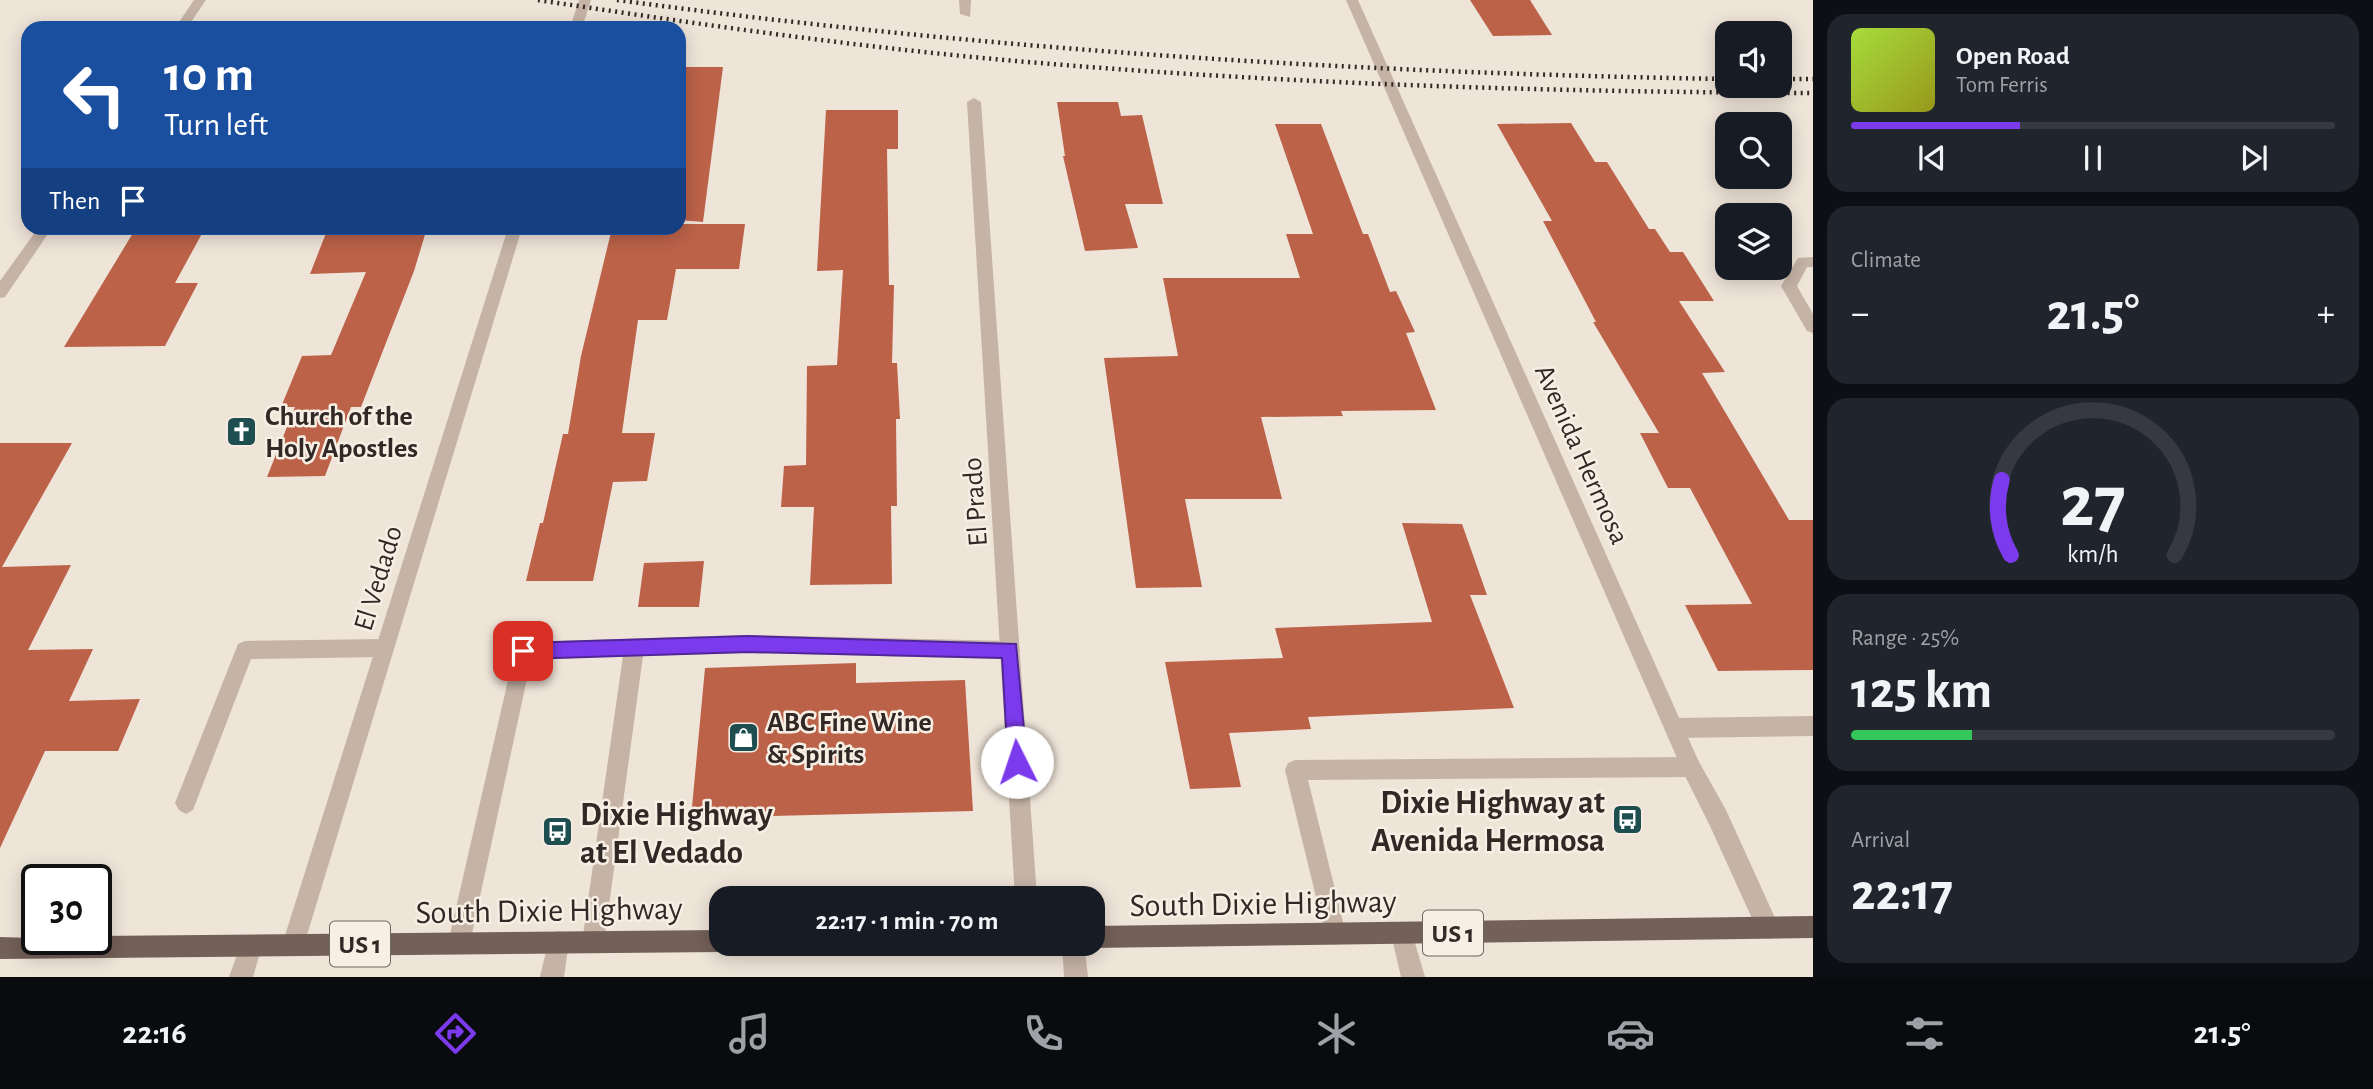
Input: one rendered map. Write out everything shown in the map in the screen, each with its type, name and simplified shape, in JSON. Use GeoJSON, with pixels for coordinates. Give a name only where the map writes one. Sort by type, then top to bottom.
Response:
{"type":"FeatureCollection","features":[{"type":"Feature","properties":{"kind":"main road","name":"South Dixie Highway"},"geometry":{"type":"LineString","coordinates":[[1105,937],[1813,927]]}},
{"type":"Feature","properties":{"kind":"main road","name":"South Dixie Highway"},"geometry":{"type":"LineString","coordinates":[[0,948],[709,941]]}},
{"type":"Feature","properties":{"kind":"street"},"geometry":{"type":"LineString","coordinates":[[186,21],[200,0]]}},
{"type":"Feature","properties":{"kind":"street"},"geometry":{"type":"LineString","coordinates":[[578,21],[585,0]]}},
{"type":"Feature","properties":{"kind":"street"},"geometry":{"type":"LineString","coordinates":[[965,0],[966,13]]}},
{"type":"Feature","properties":{"kind":"street","name":"Avenida Hermosa"},"geometry":{"type":"LineString","coordinates":[[1352,0],[1691,767],[1718,818],[1768,928]]}},
{"type":"Feature","properties":{"kind":"street","name":"El Prado"},"geometry":{"type":"LineString","coordinates":[[974,102],[1025,886]]}},
{"type":"Feature","properties":{"kind":"street"},"geometry":{"type":"LineString","coordinates":[[0,293],[40,235]]}},
{"type":"Feature","properties":{"kind":"street","name":"El Vedado"},"geometry":{"type":"LineString","coordinates":[[293,945],[513,235]]}},
{"type":"Feature","properties":{"kind":"street"},"geometry":{"type":"LineString","coordinates":[[1813,262],[1803,262],[1789,286],[1813,327]]}},
{"type":"Feature","properties":{"kind":"street"},"geometry":{"type":"LineString","coordinates":[[459,943],[523,651],[748,644],[1010,650]]}},
{"type":"Feature","properties":{"kind":"street"},"geometry":{"type":"LineString","coordinates":[[593,942],[634,647]]}},
{"type":"Feature","properties":{"kind":"street"},"geometry":{"type":"LineString","coordinates":[[186,803],[245,650],[384,648]]}},
{"type":"Feature","properties":{"kind":"street"},"geometry":{"type":"LineString","coordinates":[[1675,728],[1813,726]]}},
{"type":"Feature","properties":{"kind":"street"},"geometry":{"type":"LineString","coordinates":[[1335,934],[1295,769],[1691,767]]}},
{"type":"Feature","properties":{"kind":"street"},"geometry":{"type":"LineString","coordinates":[[1402,934],[1413,977]]}},
{"type":"Feature","properties":{"kind":"street"},"geometry":{"type":"LineString","coordinates":[[552,977],[558,942]]}},
{"type":"Feature","properties":{"kind":"street"},"geometry":{"type":"LineString","coordinates":[[242,977],[251,946]]}},
{"type":"Feature","properties":{"kind":"street"},"geometry":{"type":"LineString","coordinates":[[1074,956],[1076,977]]}},
{"type":"Feature","properties":{"kind":"building"},"geometry":{"type":"Polygon","coordinates":[[[1470,0],[1530,0],[1552,35],[1493,36],[1470,0]]]}},
{"type":"Feature","properties":{"kind":"building"},"geometry":{"type":"Polygon","coordinates":[[[686,67],[723,67],[703,222],[686,221],[686,67]]]}},
{"type":"Feature","properties":{"kind":"building"},"geometry":{"type":"Polygon","coordinates":[[[1057,102],[1118,102],[1121,116],[1142,115],[1163,204],[1125,204],[1138,248],[1085,251],[1063,156],[1057,102]]]}},
{"type":"Feature","properties":{"kind":"building"},"geometry":{"type":"Polygon","coordinates":[[[826,110],[898,110],[898,149],[887,149],[889,285],[894,285],[892,363],[897,363],[900,419],[896,419],[897,506],[891,506],[892,584],[810,585],[814,507],[781,507],[784,466],[806,465],[807,366],[837,365],[843,270],[817,271],[826,110]]]}},
{"type":"Feature","properties":{"kind":"building"},"geometry":{"type":"Polygon","coordinates":[[[1571,123],[1595,162],[1607,162],[1649,229],[1655,229],[1670,252],[1683,252],[1714,301],[1679,301],[1725,372],[1702,373],[1789,520],[1813,520],[1813,670],[1718,671],[1685,605],[1752,604],[1690,488],[1668,488],[1640,433],[1659,433],[1593,322],[1596,322],[1543,221],[1552,221],[1497,124],[1571,123]]]}},
{"type":"Feature","properties":{"kind":"building"},"geometry":{"type":"Polygon","coordinates":[[[1275,124],[1321,124],[1363,234],[1368,234],[1390,292],[1396,291],[1415,332],[1406,333],[1436,410],[1341,411],[1343,416],[1261,417],[1282,499],[1185,499],[1202,587],[1136,588],[1104,358],[1178,356],[1163,278],[1300,278],[1286,234],[1313,234],[1275,124]]]}},
{"type":"Feature","properties":{"kind":"building"},"geometry":{"type":"Polygon","coordinates":[[[686,224],[745,224],[739,269],[676,269],[667,320],[638,320],[622,433],[655,433],[647,481],[613,482],[593,581],[526,581],[540,523],[543,523],[563,434],[568,434],[581,356],[610,235],[686,235],[686,224]]]}},
{"type":"Feature","properties":{"kind":"building"},"geometry":{"type":"Polygon","coordinates":[[[132,235],[201,235],[175,283],[198,283],[165,346],[64,347],[132,235]]]}},
{"type":"Feature","properties":{"kind":"building"},"geometry":{"type":"Polygon","coordinates":[[[325,235],[425,235],[414,271],[361,407],[351,407],[325,476],[267,477],[295,407],[281,407],[302,356],[331,355],[366,272],[310,274],[325,235]]]}},
{"type":"Feature","properties":{"kind":"building"},"geometry":{"type":"Polygon","coordinates":[[[0,443],[72,443],[2,567],[71,565],[28,650],[93,649],[69,701],[140,699],[118,751],[45,751],[0,848],[0,443]]]}},
{"type":"Feature","properties":{"kind":"building"},"geometry":{"type":"Polygon","coordinates":[[[1402,523],[1462,524],[1487,595],[1470,595],[1514,708],[1308,717],[1311,729],[1229,733],[1241,787],[1190,789],[1165,662],[1283,658],[1275,628],[1432,622],[1402,523]]]}},
{"type":"Feature","properties":{"kind":"building"},"geometry":{"type":"Polygon","coordinates":[[[704,561],[699,607],[638,607],[644,563],[704,561]]]}},
{"type":"Feature","properties":{"kind":"building"},"geometry":{"type":"Polygon","coordinates":[[[856,663],[856,683],[965,680],[973,811],[691,818],[705,668],[856,663]]]}},
{"type":"Feature","properties":{"kind":"railway"},"geometry":{"type":"LineString","coordinates":[[538,0],[683,21]]}},
{"type":"Feature","properties":{"kind":"railway"},"geometry":{"type":"LineString","coordinates":[[617,0],[894,33],[1171,56],[1449,71],[1715,79]]}},
{"type":"Feature","properties":{"kind":"railway"},"geometry":{"type":"LineString","coordinates":[[686,21],[956,55],[1215,76],[1614,91],[1813,93]]}},
{"type":"Feature","properties":{"kind":"railway"},"geometry":{"type":"LineString","coordinates":[[1792,79],[1813,79]]}},
{"type":"Feature","properties":{"kind":"place","name":"Church of the Holy Apostles"},"geometry":{"type":"Point","coordinates":[242,431]}},
{"type":"Feature","properties":{"kind":"place","name":"ABC Fine Wine & Spirits"},"geometry":{"type":"Point","coordinates":[744,737]}},
{"type":"Feature","properties":{"kind":"place","name":"Dixie Highway at Avenida Hermosa"},"geometry":{"type":"Point","coordinates":[1628,820]}},
{"type":"Feature","properties":{"kind":"place","name":"Dixie Highway at El Vedado"},"geometry":{"type":"Point","coordinates":[557,832]}},
{"type":"Feature","properties":{"kind":"route"},"geometry":{"type":"LineString","coordinates":[[523,651],[748,644],[1010,650],[1017,762]]}}]}
